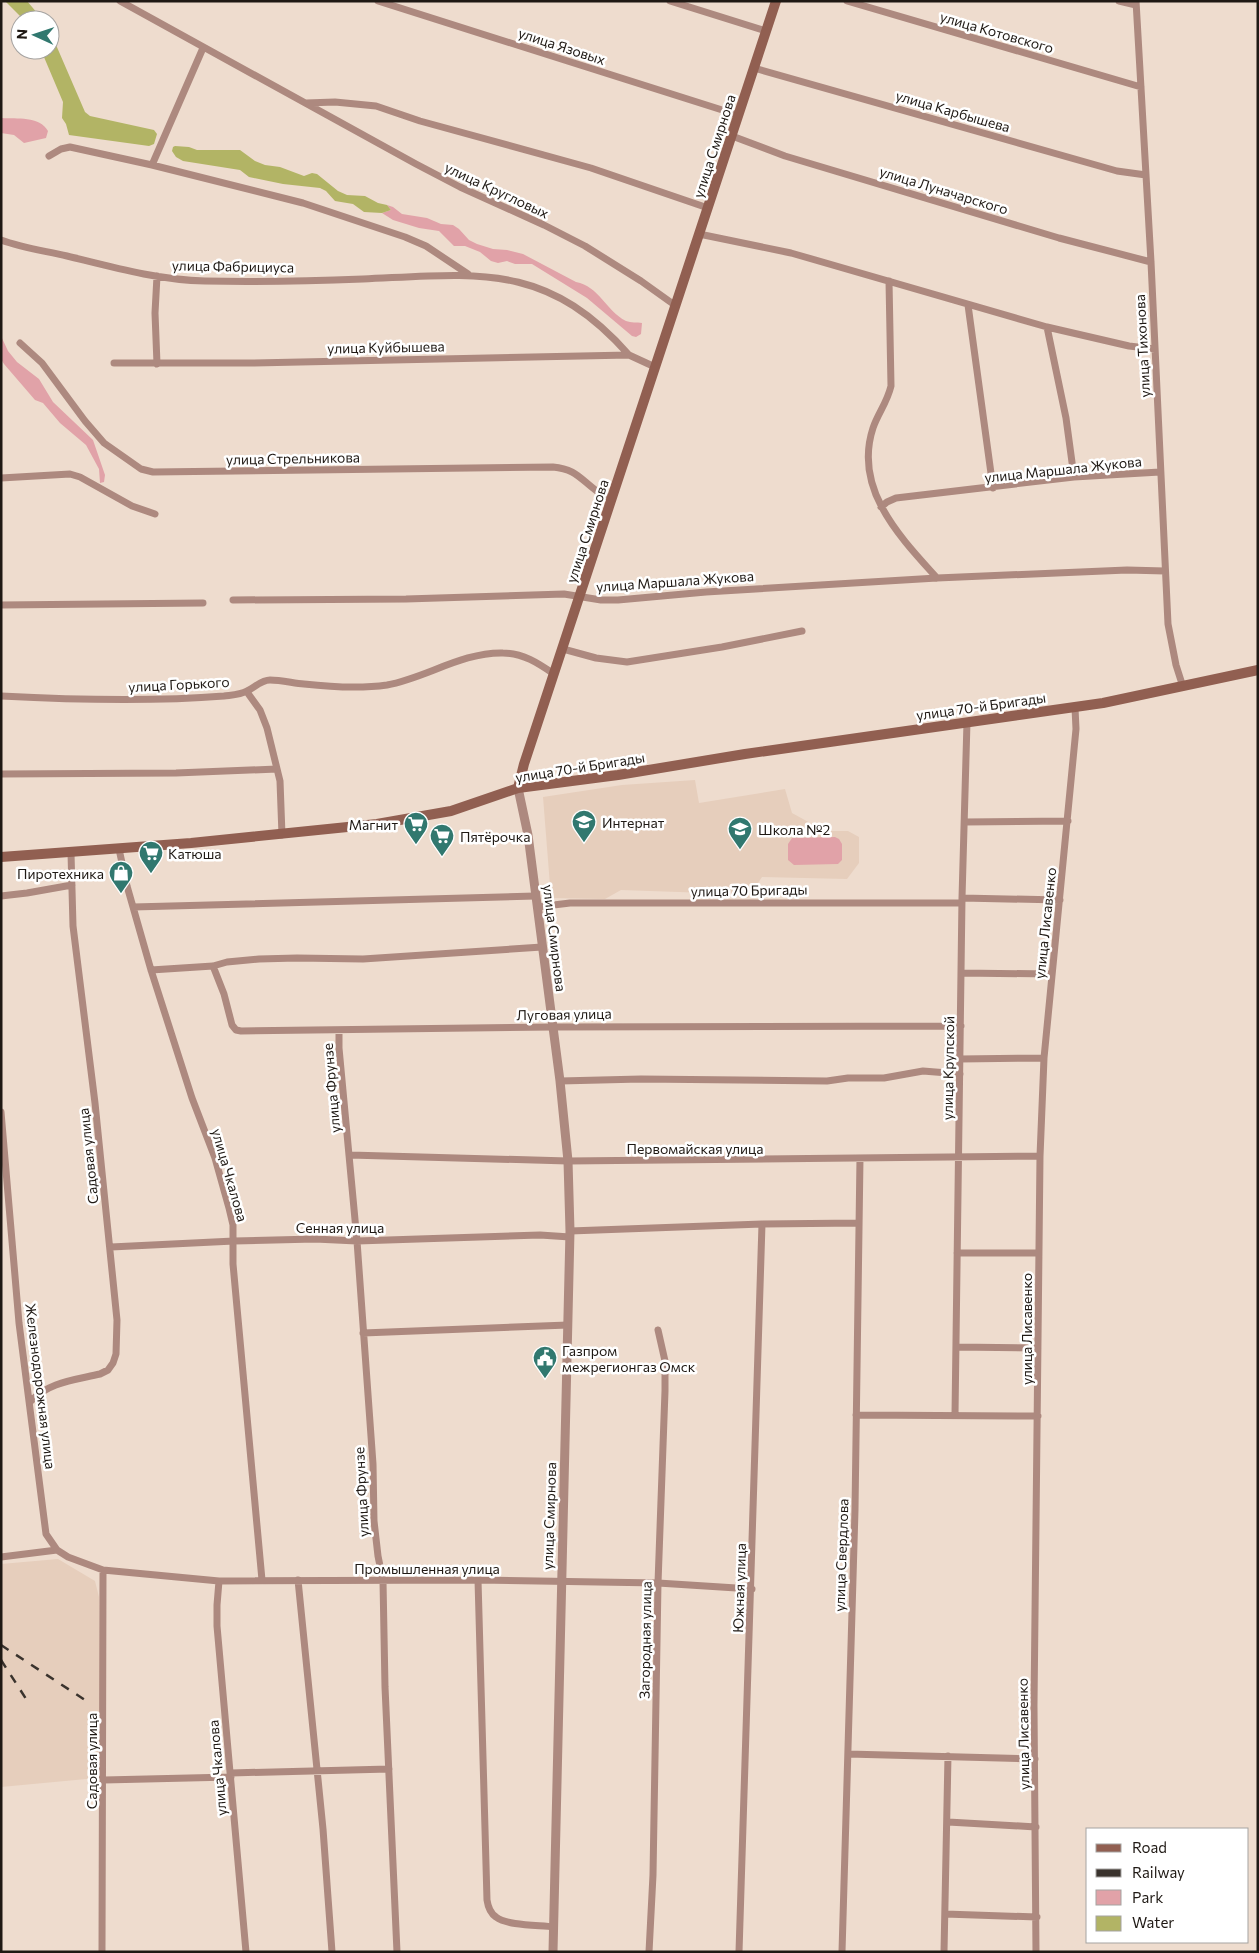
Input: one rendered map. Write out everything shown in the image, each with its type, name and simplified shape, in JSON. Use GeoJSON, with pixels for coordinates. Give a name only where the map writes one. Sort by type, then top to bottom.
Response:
{"type":"FeatureCollection","features":[{"type":"Feature","properties":{"kind":"main road","name":"улица Смирнова"},"geometry":{"type":"LineString","coordinates":[[518,788],[524,764],[776,1]]}},
{"type":"Feature","properties":{"kind":"main road","name":"улица 70-й Бригады"},"geometry":{"type":"LineString","coordinates":[[1,857],[282,835],[377,824],[451,811],[518,788],[618,776],[745,754],[1075,708],[1258,670]]}},
{"type":"Feature","properties":{"kind":"street","name":"улица Кругловых"},"geometry":{"type":"LineString","coordinates":[[120,1],[460,187],[585,246],[641,281],[676,306]]}},
{"type":"Feature","properties":{"kind":"street","name":"улица Язовых"},"geometry":{"type":"LineString","coordinates":[[378,1],[738,115]]}},
{"type":"Feature","properties":{"kind":"street"},"geometry":{"type":"LineString","coordinates":[[670,1],[766,31]]}},
{"type":"Feature","properties":{"kind":"street","name":"улица Котовского"},"geometry":{"type":"LineString","coordinates":[[847,1],[1141,87]]}},
{"type":"Feature","properties":{"kind":"street"},"geometry":{"type":"LineString","coordinates":[[1119,1],[1136,3]]}},
{"type":"Feature","properties":{"kind":"street","name":"улица Тихонова"},"geometry":{"type":"LineString","coordinates":[[1136,3],[1151,262],[1165,571],[1170,641],[1183,687]]}},
{"type":"Feature","properties":{"kind":"street"},"geometry":{"type":"LineString","coordinates":[[152,165],[203,48]]}},
{"type":"Feature","properties":{"kind":"street","name":"улица Карбышева"},"geometry":{"type":"LineString","coordinates":[[754,68],[1117,171],[1146,175]]}},
{"type":"Feature","properties":{"kind":"street"},"geometry":{"type":"LineString","coordinates":[[304,103],[335,102],[376,106],[420,121],[591,168],[708,208]]}},
{"type":"Feature","properties":{"kind":"street","name":"улица Луначарского"},"geometry":{"type":"LineString","coordinates":[[732,136],[785,156],[1059,238],[1151,262]]}},
{"type":"Feature","properties":{"kind":"street","name":"улица Фабрициуса"},"geometry":{"type":"LineString","coordinates":[[49,156],[61,149],[70,147],[152,165],[303,203],[405,237],[426,246],[469,274]]}},
{"type":"Feature","properties":{"kind":"street"},"geometry":{"type":"LineString","coordinates":[[699,234],[791,253],[1047,327],[1129,346],[1155,349]]}},
{"type":"Feature","properties":{"kind":"street","name":"улица Фабрициуса"},"geometry":{"type":"LineString","coordinates":[[1,240],[157,276],[203,280],[277,280],[469,274],[505,278],[526,283],[577,307],[600,325],[629,355]]}},
{"type":"Feature","properties":{"kind":"street"},"geometry":{"type":"LineString","coordinates":[[157,276],[155,313],[157,364]]}},
{"type":"Feature","properties":{"kind":"street"},"geometry":{"type":"LineString","coordinates":[[889,281],[891,386],[888,400],[873,427],[868,450],[871,483],[881,507],[899,535],[937,578]]}},
{"type":"Feature","properties":{"kind":"street"},"geometry":{"type":"LineString","coordinates":[[968,305],[993,488]]}},
{"type":"Feature","properties":{"kind":"street"},"geometry":{"type":"LineString","coordinates":[[1047,327],[1066,418],[1074,477]]}},
{"type":"Feature","properties":{"kind":"street","name":"улица Стрельникова"},"geometry":{"type":"LineString","coordinates":[[20,342],[42,363],[85,421],[104,443],[141,469],[153,472],[553,467],[564,468],[574,472],[598,492],[612,499]]}},
{"type":"Feature","properties":{"kind":"street","name":"улица Куйбышева"},"geometry":{"type":"LineString","coordinates":[[114,363],[251,363],[629,355],[655,367]]}},
{"type":"Feature","properties":{"kind":"street","name":"улица Маршала Жукова"},"geometry":{"type":"LineString","coordinates":[[881,507],[896,498],[1074,477],[1160,472]]}},
{"type":"Feature","properties":{"kind":"street"},"geometry":{"type":"LineString","coordinates":[[1,478],[70,474],[80,477],[132,506],[155,514]]}},
{"type":"Feature","properties":{"kind":"street","name":"улица Маршала Жукова"},"geometry":{"type":"LineString","coordinates":[[234,600],[406,599],[564,594],[601,600],[618,600],[706,592],[937,578],[1127,570],[1165,571]]}},
{"type":"Feature","properties":{"kind":"street"},"geometry":{"type":"LineString","coordinates":[[1,605],[203,603]]}},
{"type":"Feature","properties":{"kind":"street"},"geometry":{"type":"LineString","coordinates":[[563,649],[596,658],[627,662],[802,632]]}},
{"type":"Feature","properties":{"kind":"street","name":"улица Горького"},"geometry":{"type":"LineString","coordinates":[[1,696],[74,700],[143,700],[224,696],[246,692],[268,680],[334,687],[386,685],[410,680],[446,665],[484,654],[504,653],[520,655],[536,661],[554,674]]}},
{"type":"Feature","properties":{"kind":"street"},"geometry":{"type":"LineString","coordinates":[[246,692],[260,710],[278,769],[281,790],[282,835]]}},
{"type":"Feature","properties":{"kind":"street","name":"улица Лисавенко"},"geometry":{"type":"LineString","coordinates":[[1036,1952],[1034,1706],[1040,1156],[1044,1058],[1068,821],[1076,729],[1075,708]]}},
{"type":"Feature","properties":{"kind":"street","name":"улица Крупской"},"geometry":{"type":"LineString","coordinates":[[955,1415],[962,900],[967,722]]}},
{"type":"Feature","properties":{"kind":"street"},"geometry":{"type":"LineString","coordinates":[[1,774],[176,773],[278,769]]}},
{"type":"Feature","properties":{"kind":"street","name":"улица Смирнова"},"geometry":{"type":"LineString","coordinates":[[518,788],[528,835],[560,1081],[568,1161],[570,1234],[553,1952]]}},
{"type":"Feature","properties":{"kind":"street"},"geometry":{"type":"LineString","coordinates":[[965,822],[1068,821]]}},
{"type":"Feature","properties":{"kind":"street","name":"улица Чкалова"},"geometry":{"type":"LineString","coordinates":[[119,849],[151,970],[192,1098],[215,1158],[233,1225],[233,1264],[262,1580]]}},
{"type":"Feature","properties":{"kind":"street","name":"Садовая улица"},"geometry":{"type":"LineString","coordinates":[[30,1402],[38,1393],[50,1386],[100,1374],[108,1370],[116,1354],[117,1320],[111,1247],[73,926],[71,853]]}},
{"type":"Feature","properties":{"kind":"street"},"geometry":{"type":"LineString","coordinates":[[1,896],[72,885]]}},
{"type":"Feature","properties":{"kind":"street"},"geometry":{"type":"LineString","coordinates":[[133,907],[536,896]]}},
{"type":"Feature","properties":{"kind":"street","name":"улица 70 Бригады"},"geometry":{"type":"LineString","coordinates":[[537,907],[570,903],[1060,900]]}},
{"type":"Feature","properties":{"kind":"street"},"geometry":{"type":"LineString","coordinates":[[151,970],[213,966],[227,962],[259,959],[363,959],[542,947]]}},
{"type":"Feature","properties":{"kind":"street","name":"Луговая улица"},"geometry":{"type":"LineString","coordinates":[[213,966],[224,994],[232,1026],[236,1030],[241,1031],[339,1031],[553,1026],[960,1026]]}},
{"type":"Feature","properties":{"kind":"street"},"geometry":{"type":"LineString","coordinates":[[961,973],[1051,974]]}},
{"type":"Feature","properties":{"kind":"street","name":"улица Фрунзе"},"geometry":{"type":"LineString","coordinates":[[339,1031],[364,1333],[373,1464],[374,1521],[383,1581],[397,1952]]}},
{"type":"Feature","properties":{"kind":"street"},"geometry":{"type":"LineString","coordinates":[[960,1059],[1044,1058]]}},
{"type":"Feature","properties":{"kind":"street"},"geometry":{"type":"LineString","coordinates":[[560,1081],[641,1079],[827,1081],[848,1078],[884,1078],[923,1071],[960,1074]]}},
{"type":"Feature","properties":{"kind":"street","name":"Железнодорожная улица"},"geometry":{"type":"LineString","coordinates":[[1,1112],[19,1323],[46,1534],[57,1550]]}},
{"type":"Feature","properties":{"kind":"street","name":"Первомайская улица"},"geometry":{"type":"LineString","coordinates":[[350,1155],[568,1161],[1040,1156]]}},
{"type":"Feature","properties":{"kind":"street","name":"улица Свердлова"},"geometry":{"type":"LineString","coordinates":[[842,1952],[856,1415],[860,1158]]}},
{"type":"Feature","properties":{"kind":"street","name":"Сенная улица"},"geometry":{"type":"LineString","coordinates":[[111,1247],[234,1241],[315,1239],[357,1241],[540,1236],[762,1224],[859,1224]]}},
{"type":"Feature","properties":{"kind":"street","name":"Южная улица"},"geometry":{"type":"LineString","coordinates":[[740,1952],[762,1224]]}},
{"type":"Feature","properties":{"kind":"street"},"geometry":{"type":"LineString","coordinates":[[958,1253],[1038,1253]]}},
{"type":"Feature","properties":{"kind":"street"},"geometry":{"type":"LineString","coordinates":[[364,1333],[568,1325]]}},
{"type":"Feature","properties":{"kind":"street","name":"Загородная улица"},"geometry":{"type":"LineString","coordinates":[[649,1952],[654,1875],[658,1583],[666,1391],[665,1361],[658,1330]]}},
{"type":"Feature","properties":{"kind":"street"},"geometry":{"type":"LineString","coordinates":[[956,1347],[1038,1348]]}},
{"type":"Feature","properties":{"kind":"street"},"geometry":{"type":"LineString","coordinates":[[856,1415],[1038,1416]]}},
{"type":"Feature","properties":{"kind":"street"},"geometry":{"type":"LineString","coordinates":[[1,1557],[57,1550],[68,1557],[103,1570]]}},
{"type":"Feature","properties":{"kind":"street","name":"Садовая улица"},"geometry":{"type":"LineString","coordinates":[[102,1952],[104,1780],[103,1570]]}},
{"type":"Feature","properties":{"kind":"street","name":"Промышленная улица"},"geometry":{"type":"LineString","coordinates":[[103,1570],[218,1581],[478,1580],[658,1583],[752,1589]]}},
{"type":"Feature","properties":{"kind":"street"},"geometry":{"type":"LineString","coordinates":[[298,1580],[332,1952]]}},
{"type":"Feature","properties":{"kind":"street"},"geometry":{"type":"LineString","coordinates":[[478,1580],[486,1900],[489,1910],[494,1917],[504,1921],[554,1927]]}},
{"type":"Feature","properties":{"kind":"street","name":"улица Чкалова"},"geometry":{"type":"LineString","coordinates":[[218,1581],[217,1626],[246,1952]]}},
{"type":"Feature","properties":{"kind":"street"},"geometry":{"type":"LineString","coordinates":[[848,1754],[1035,1758]]}},
{"type":"Feature","properties":{"kind":"street"},"geometry":{"type":"LineString","coordinates":[[944,1952],[948,1756]]}},
{"type":"Feature","properties":{"kind":"street"},"geometry":{"type":"LineString","coordinates":[[104,1780],[389,1769]]}},
{"type":"Feature","properties":{"kind":"street"},"geometry":{"type":"LineString","coordinates":[[948,1822],[1036,1827]]}},
{"type":"Feature","properties":{"kind":"street"},"geometry":{"type":"LineString","coordinates":[[945,1914],[1037,1917]]}},
{"type":"Feature","properties":{"kind":"shaded area","name":"Школа №2"},"geometry":{"type":"Polygon","coordinates":[[[695,780],[699,803],[785,789],[792,813],[825,831],[848,831],[859,837],[859,863],[847,879],[762,877],[748,898],[740,898],[736,894],[621,890],[605,899],[551,898],[543,797],[622,785],[695,780]]]}},
{"type":"Feature","properties":{"kind":"shaded area"},"geometry":{"type":"Polygon","coordinates":[[[58,1559],[95,1581],[99,1597],[101,1774],[97,1778],[1,1787],[1,1564],[58,1559]]]}},
{"type":"Feature","properties":{"kind":"green space"},"geometry":{"type":"Polygon","coordinates":[[[2,118],[27,119],[39,123],[48,131],[46,138],[24,143],[14,135],[1,133],[2,118]]]}},
{"type":"Feature","properties":{"kind":"green space"},"geometry":{"type":"Polygon","coordinates":[[[387,205],[402,214],[427,218],[441,224],[453,225],[469,240],[477,244],[523,254],[576,282],[584,284],[597,293],[619,317],[628,322],[642,323],[641,334],[636,337],[632,336],[587,298],[532,264],[515,264],[507,261],[498,263],[491,261],[480,252],[465,246],[454,246],[439,231],[419,228],[393,220],[382,213],[391,210],[387,205]]]}},
{"type":"Feature","properties":{"kind":"green space"},"geometry":{"type":"Polygon","coordinates":[[[1,336],[8,351],[17,362],[39,379],[53,402],[93,440],[105,475],[104,482],[100,483],[99,469],[86,445],[60,423],[43,403],[35,400],[4,364],[1,359],[1,336]]]}},
{"type":"Feature","properties":{"kind":"green space"},"geometry":{"type":"Polygon","coordinates":[[[835,837],[842,844],[842,860],[838,864],[794,865],[788,860],[788,844],[792,838],[835,837]]]}},
{"type":"Feature","properties":{"kind":"water"},"geometry":{"type":"Polygon","coordinates":[[[5,1],[27,1],[35,10],[14,10],[5,1]]]}},
{"type":"Feature","properties":{"kind":"water"},"geometry":{"type":"Polygon","coordinates":[[[60,54],[85,112],[90,116],[154,130],[157,134],[154,144],[149,146],[69,135],[62,118],[63,102],[45,60],[60,60],[60,54]]]}},
{"type":"Feature","properties":{"kind":"water"},"geometry":{"type":"Polygon","coordinates":[[[175,146],[189,147],[197,150],[240,150],[255,161],[265,165],[280,167],[304,176],[312,173],[317,174],[338,191],[347,195],[365,196],[378,203],[387,205],[391,210],[382,213],[364,212],[353,204],[335,201],[326,191],[320,188],[283,184],[249,177],[240,170],[183,161],[176,157],[172,151],[175,146]]]}},
{"type":"Feature","properties":{"kind":"railway"},"geometry":{"type":"LineString","coordinates":[[1,1645],[85,1700]]}},
{"type":"Feature","properties":{"kind":"railway"},"geometry":{"type":"LineString","coordinates":[[1,1660],[30,1705]]}},
{"type":"Feature","properties":{"kind":"place","name":"Интернат"},"geometry":{"type":"Point","coordinates":[584,843]}},
{"type":"Feature","properties":{"kind":"place","name":"Магнит"},"geometry":{"type":"Point","coordinates":[416,845]}},
{"type":"Feature","properties":{"kind":"place","name":"Школа №2"},"geometry":{"type":"Point","coordinates":[740,850]}},
{"type":"Feature","properties":{"kind":"place","name":"Пятёрочка"},"geometry":{"type":"Point","coordinates":[442,857]}},
{"type":"Feature","properties":{"kind":"place","name":"Катюша"},"geometry":{"type":"Point","coordinates":[151,874]}},
{"type":"Feature","properties":{"kind":"place","name":"Пиротехника"},"geometry":{"type":"Point","coordinates":[121,894]}},
{"type":"Feature","properties":{"kind":"place","name":"Газпром межрегионгаз Омск"},"geometry":{"type":"Point","coordinates":[545,1379]}}]}
